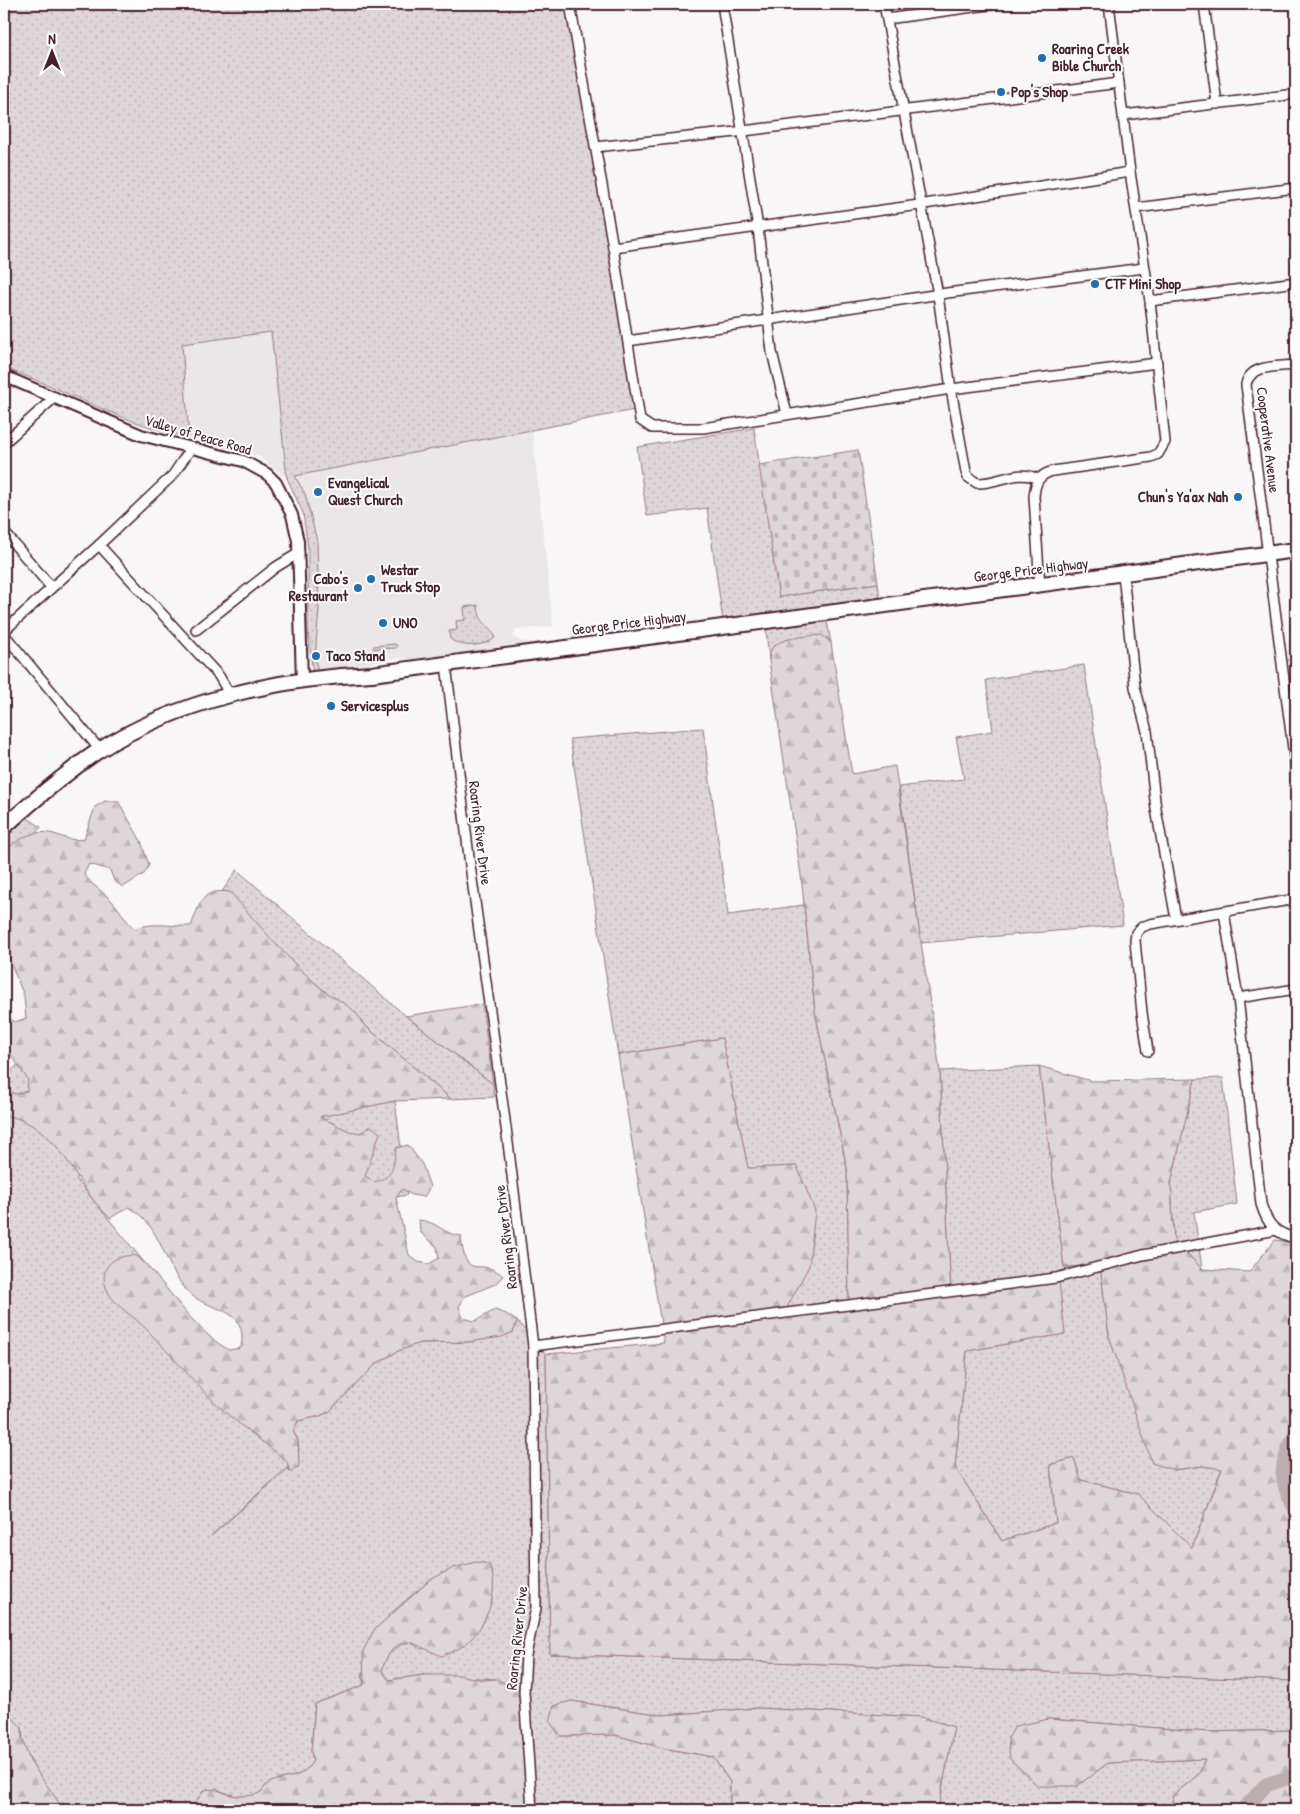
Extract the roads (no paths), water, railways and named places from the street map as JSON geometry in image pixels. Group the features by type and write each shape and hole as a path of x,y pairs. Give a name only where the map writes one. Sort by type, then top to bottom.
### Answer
{"highway":[{"name":"George Price Highway","path":"4,828 50,786 100,750 176,713 230,695 302,682 1040,586 1296,550"}],"street":[{"path":"570,4 613,247 640,420 652,428 703,428 951,389 1157,363"},
{"path":"722,4 744,130 758,228 772,352 787,414"},
{"path":"884,4 938,294 951,389 968,477 984,483 1020,475 1027,475 1038,479"},
{"path":"887,19 995,4"},
{"path":"1040,586 1034,497 1038,479 1046,473 1053,471 1142,459 1158,454 1163,449 1165,433 1150,301 1130,172 1110,4"},
{"path":"1204,4 1217,104"},
{"path":"595,147 1119,83"},
{"path":"1124,115 1296,94"},
{"path":"613,247 758,228 1130,172"},
{"path":"1136,208 1296,188"},
{"path":"628,341 938,294 1144,268"},
{"path":"1150,301 1296,282"},
{"name":"Cooperative Avenue","path":"1296,365 1256,370 1247,379 1247,393 1296,772"},
{"name":"Valley of Peace Road","path":"4,376 141,435 243,461 268,474 276,482 288,502 296,528 299,553 302,682"},
{"path":"4,443 55,397"},
{"path":"100,750 4,633 51,587 99,545 173,475 191,448"},
{"path":"4,532 51,587"},
{"path":"99,545 219,676 230,695"},
{"path":"196,630 276,567 299,553"},
{"path":"1123,574 1135,687 1148,731 1156,808 1176,918"},
{"name":"Roaring River Drive","path":"446,664 471,874 512,1168 533,1346 536,1608 526,1655 524,1692 532,1810"},
{"path":"1148,1051 1134,941 1136,933 1142,926 1176,918 1224,912 1296,899"},
{"path":"1224,912 1238,998 1259,1192 1264,1215 1269,1225 1296,1238"},
{"path":"1238,998 1296,989"},
{"path":"533,1346 1056,1278 1143,1255 1276,1230"}],"waterway":[{"path":"1296,1433 1287,1454 1283,1471 1286,1488 1296,1509"},
{"path":"1243,1810 1266,1785 1296,1775"}],"place":[{"name":"Roaring Creek Bible Church","path":"1042,58"},
{"name":"Pop's Shop","path":"1001,92"},
{"name":"CTF Mini Shop","path":"1095,284"},
{"name":"Evangelical Quest Church","path":"318,492"},
{"name":"Chun's Ya'ax Nah","path":"1238,497"},
{"name":"Westar Truck Stop","path":"371,579"},
{"name":"Cabo's Restaurant","path":"358,588"},
{"name":"UNO","path":"383,623"},
{"name":"Taco Stand","path":"316,656"},
{"name":"Servicesplus","path":"331,706"}]}
